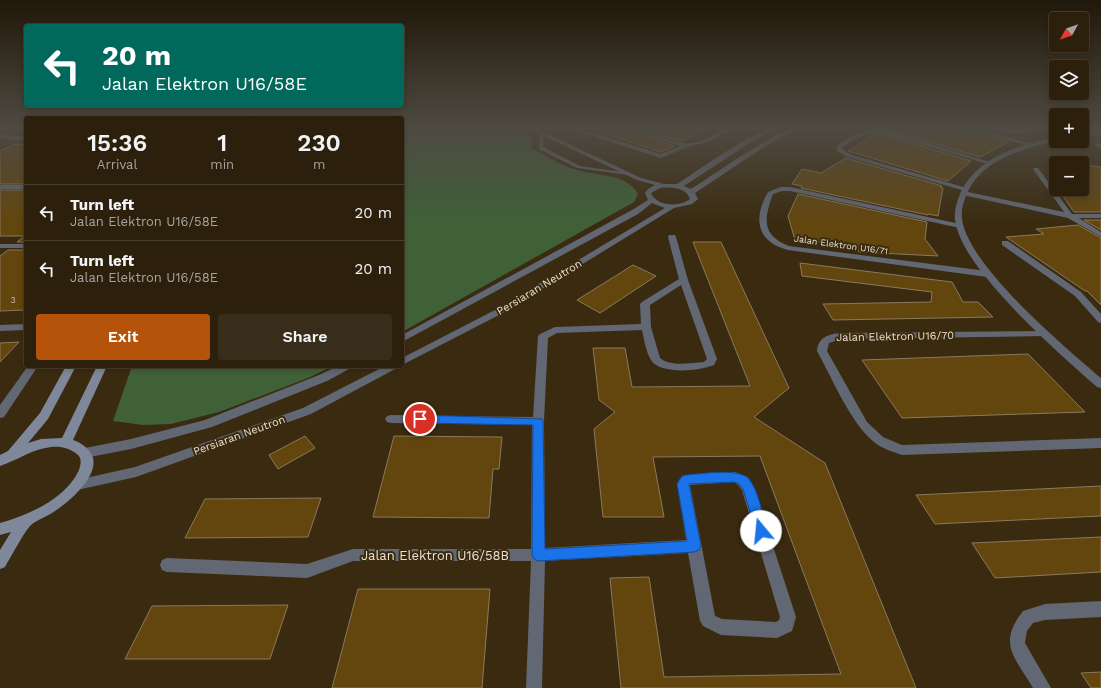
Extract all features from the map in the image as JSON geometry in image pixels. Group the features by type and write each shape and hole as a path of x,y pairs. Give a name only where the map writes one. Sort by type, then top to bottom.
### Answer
{"main road":[{"path":"12,454 44,416 70,368"},
{"path":"66,442 101,368"},
{"path":"0,461 12,454 32,446 50,442 66,442 78,446 85,453 87,460 86,467 77,485 56,505 26,521 0,529"},
{"path":"0,562 26,521"}],"street":[{"path":"598,159 639,179 665,186 678,187 690,192 694,199 692,202 681,206 661,204 648,197 650,190"},
{"path":"678,187 721,159"},
{"path":"690,192 741,159"},
{"path":"860,159 964,191 1070,216 1101,216"},
{"path":"977,159 990,163"},
{"path":"999,159 986,165 964,191 959,213 960,226 974,256 987,274 1044,334 1101,384"},
{"path":"1036,169 1070,216 1101,235"},
{"path":"639,179 650,190"},
{"path":"650,190 665,186"},
{"path":"0,187 24,187"},
{"name":"Jalan Elektron U16/71","path":"960,226 790,189 781,189 770,193 763,218 766,235 773,243 788,248 987,274"},
{"name":"Persiaran Neutron","path":"404,338 635,212 652,200"},
{"name":"Persiaran Neutron","path":"404,361 498,312 673,206"},
{"path":"672,237 684,280 712,359 710,363 705,365 664,366 658,363 646,327 645,304 684,280"},
{"path":"1005,243 1078,294 1101,320"},
{"path":"0,246 24,246"},
{"path":"0,328 24,327"},
{"path":"534,688 538,555 538,421 543,336 548,332 555,330 646,327"},
{"name":"Jalan Elektron U16/70","path":"1044,334 841,336 831,337 822,346 822,351 863,425 879,440 902,450 1101,443"},
{"path":"0,414 32,368"},
{"name":"Persiaran Neutron","path":"85,453 131,444 208,424 322,378 343,368"},
{"name":"Persiaran Neutron","path":"77,485 136,472 307,411 389,368"},
{"path":"391,419 538,421"},
{"path":"735,477 743,481 748,488 788,617 786,625 777,630 721,628 708,621 694,546 683,484 686,480 735,477"},
{"name":"Jalan Elektron U16/58B","path":"167,565 307,571 353,555 538,555 694,546"},
{"path":"1043,688 1017,645 1019,628 1028,616 1045,612 1101,609"}],"lane":[{"path":"562,159 578,167 629,174"}],"green space":[{"path":"404,159 551,159 577,170 610,176 626,182 633,187 638,194 634,202 404,331"},
{"path":"131,368 329,368 308,378 219,412 171,424 143,425 113,421"}],"building":[{"path":"0,159 24,159 24,184 0,184"},
{"path":"844,159 850,159 942,186 940,187 943,188 938,216 801,188 802,186 792,184 802,169 821,173"},
{"path":"875,159 965,159 971,161 948,181"},
{"path":"1089,166 1101,167 1101,212 1074,212 1063,196 1089,196"},
{"path":"0,190 24,190 24,236 0,236"},
{"path":"798,194 927,222 925,239 938,256 859,252 855,245 795,240 788,216"},
{"path":"1084,220 1101,220 1101,230"},
{"path":"1078,225 1101,238 1101,305 1087,291 1006,237 1044,234 1036,229"},
{"path":"24,237 24,242 17,242"},
{"path":"693,242 721,242 789,388 754,417 825,463 916,688 621,688 610,578 649,577 664,677 841,674 760,456 653,457 664,517 603,517 594,429 615,412 599,400 593,348 625,348 632,387 750,386"},
{"path":"8,250 24,250 24,310 0,311 0,256"},
{"path":"800,263 952,282 963,302 978,302 993,317 833,320 823,304 931,302 932,292 802,276"},
{"path":"633,265 656,276 600,313 577,300"},
{"path":"19,342 0,362 0,343"},
{"path":"1028,354 1085,412 902,418 862,360"},
{"path":"305,436 315,448 278,469 269,455"},
{"path":"394,436 502,437 499,469 493,469 489,518 373,517"},
{"path":"1101,486 1101,516 935,524 916,495"},
{"path":"321,498 308,537 185,538 205,499"},
{"path":"1101,537 1101,572 995,578 972,543"},
{"path":"358,589 490,589 482,688 332,688"},
{"path":"288,605 270,659 125,659 152,606"},
{"path":"1101,672 1101,688 1091,688 1081,673"}],"route":[{"path":"420,419 538,421 538,555 694,546 683,484 686,480 735,477 743,481 748,488 761,531"}]}
